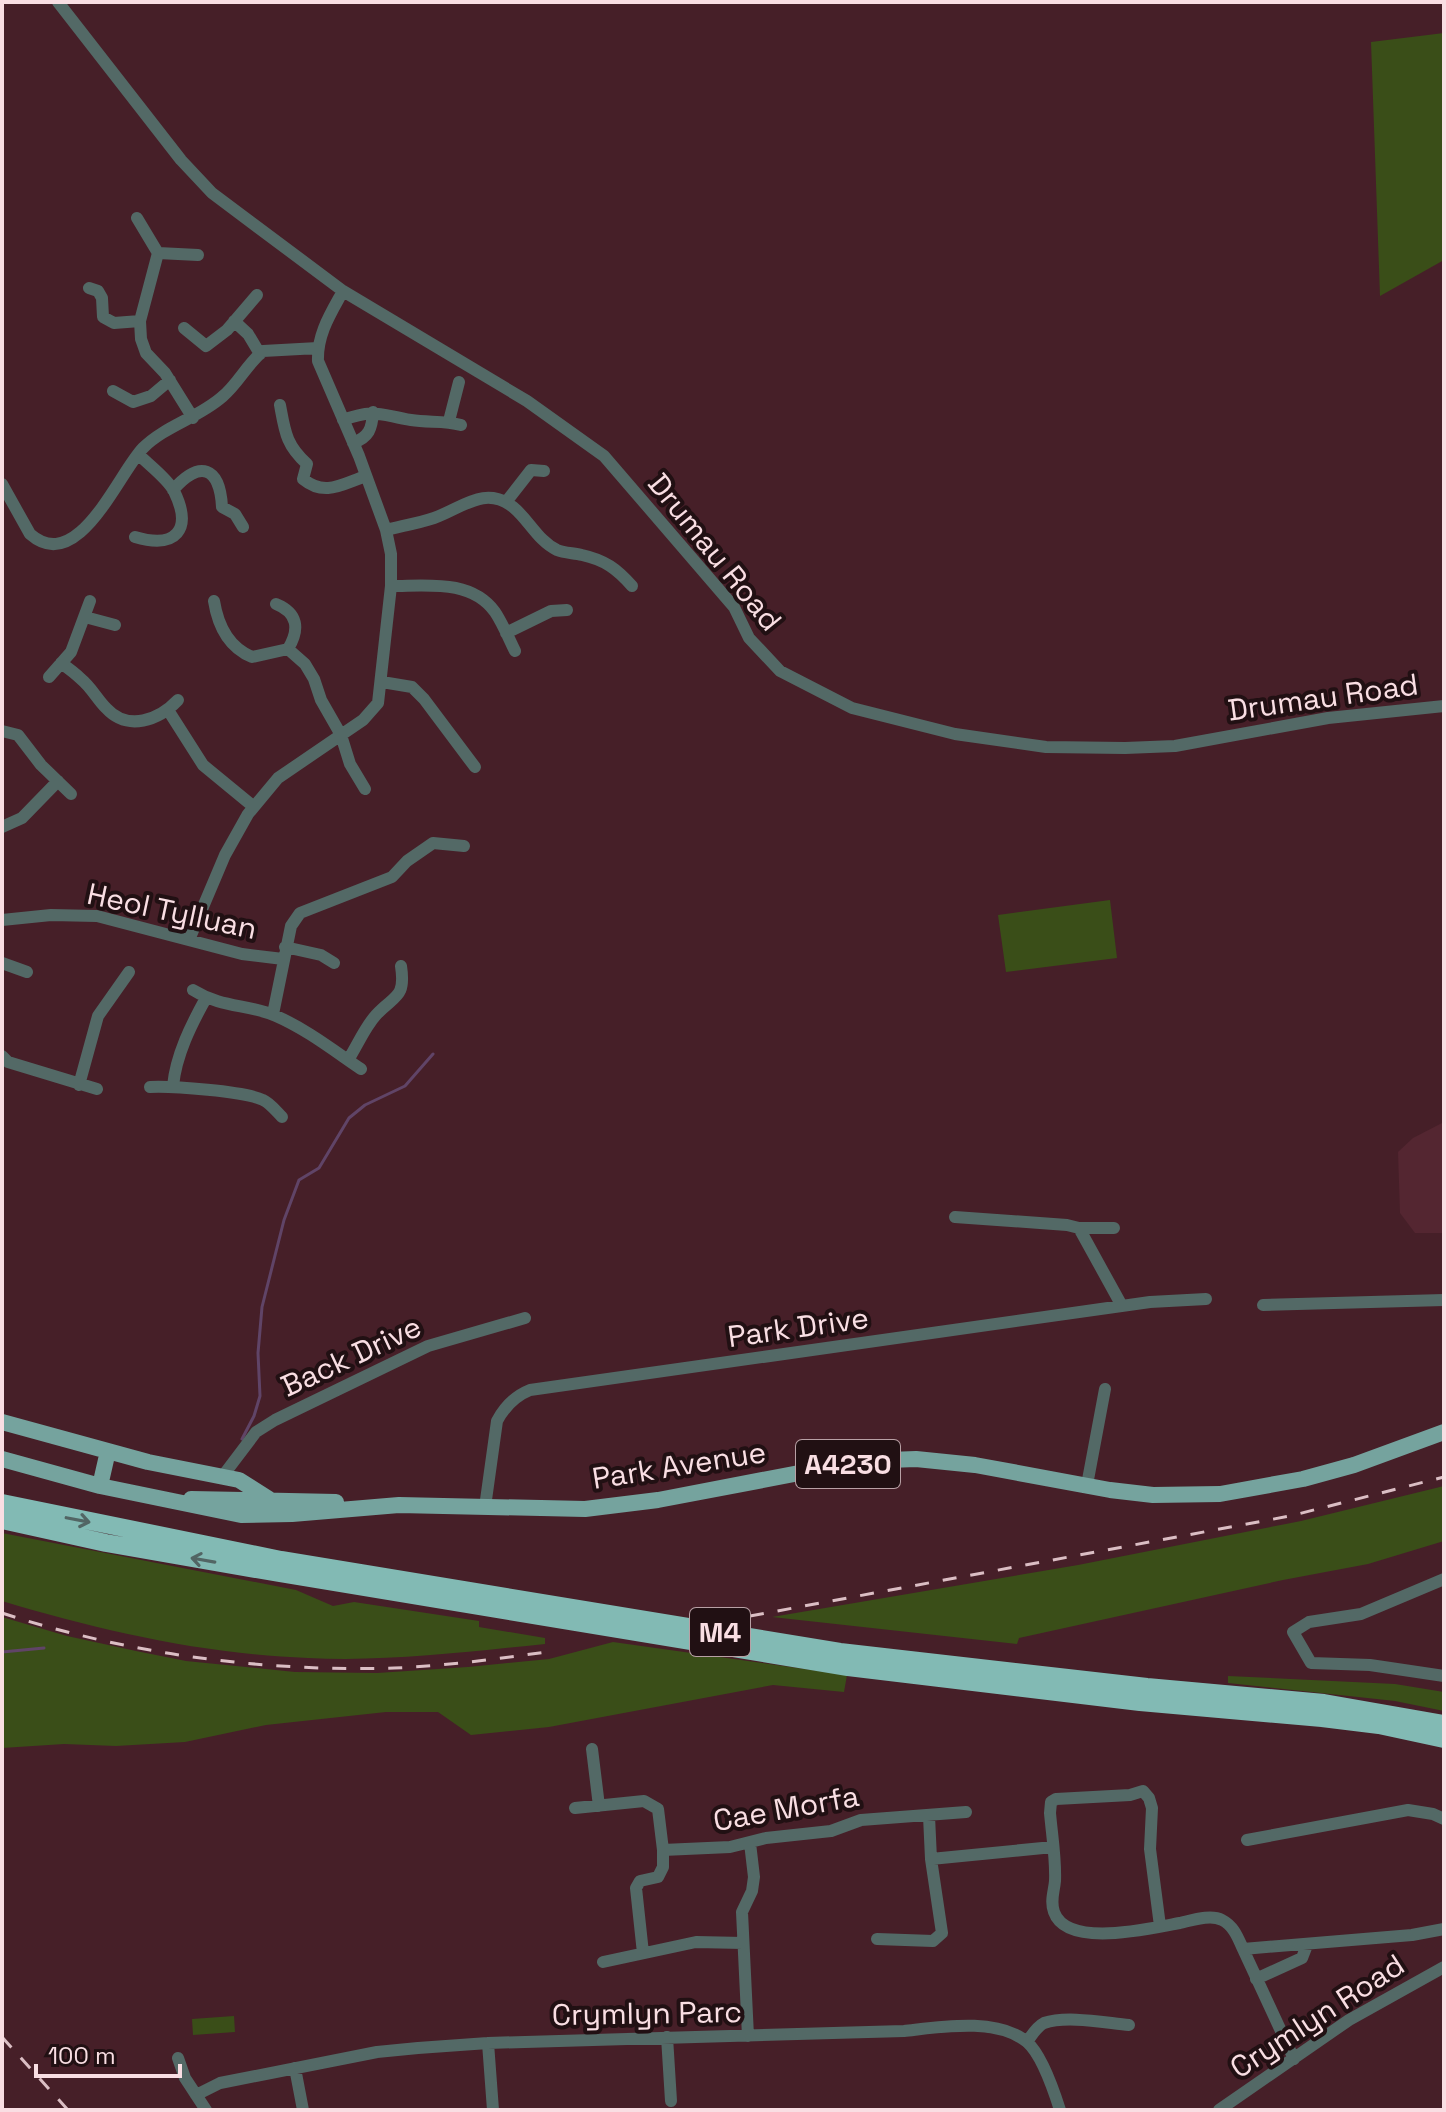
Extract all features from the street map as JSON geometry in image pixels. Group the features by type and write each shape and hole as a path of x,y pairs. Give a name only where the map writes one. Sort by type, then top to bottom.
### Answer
{"highway":[{"name":"M4","path":"2,1503 281,1560 840,1652 1147,1687 1324,1703 1444,1724"},
{"name":"M4","path":"2,1520 106,1543 848,1667 1140,1702 1322,1718 1379,1725 1444,1739"}],"main road":[{"path":"2,1422 108,1451 222,1477 247,1484 265,1507 251,1509 240,1499 232,1483 222,1477"},
{"name":"A4230","path":"1087,1485 1153,1495 1185,1496 1257,1489 1354,1465 1444,1432"},
{"path":"100,1486 108,1451"},
{"name":"A4230","path":"2,1459 100,1486 227,1513 265,1507"},
{"name":"Park Avenue","path":"265,1507 328,1511 373,1506 585,1509 612,1507 862,1461 916,1459 975,1465 1087,1485"},
{"name":"A4230","path":"170,1499 240,1499"}],"street":[{"name":"Drumau Road","path":"58,2 181,160 212,193 343,291 527,401 604,456 734,607 749,638 780,671 852,708 955,734 1046,747 1125,748 1175,746 1328,718 1444,706"},
{"path":"137,218 158,253 140,321 141,339 146,353 170,380 193,418"},
{"path":"158,253 198,255"},
{"path":"89,288 98,291 102,298 103,317 114,323 140,321"},
{"path":"189,940 225,855 254,807 278,778 372,713 378,703 391,586 391,554 386,530 366,476 318,361 324,326 343,291"},
{"path":"184,328 206,346 257,295"},
{"path":"234,321 248,334 260,354"},
{"path":"2,484 30,534 44,542 60,544 74,537 98,514 138,454 158,436 193,418 222,397 260,354 273,349 318,348"},
{"path":"113,391 133,402 151,396 170,380"},
{"path":"343,420 373,412 410,420 455,423 459,382"},
{"path":"280,405 292,450 307,464 303,479 314,488 329,488 366,476"},
{"path":"353,443 366,438 371,429 373,412"},
{"path":"135,537 154,543 172,540 178,533 181,520 173,490 138,454"},
{"path":"173,490 183,479 199,470 209,471 220,483 222,507 235,514 243,527"},
{"path":"506,502 531,470 544,471"},
{"path":"386,530 433,518 469,499 487,497 506,502 516,509 546,543 559,551 598,559 617,568 632,586"},
{"path":"391,586 454,587 479,596 495,613 515,651"},
{"path":"49,677 71,652 90,601"},
{"path":"214,601 224,633 243,654 252,657 288,649"},
{"path":"276,604 288,609 294,619 295,630 288,649"},
{"path":"506,633 551,611 567,610"},
{"path":"85,617 115,625"},
{"path":"288,649 309,672 341,735 350,764 365,789"},
{"path":"61,663 82,679 116,717 141,722 155,718 178,700"},
{"path":"382,682 412,687 475,767"},
{"path":"168,710 203,765 254,807"},
{"path":"2,731 18,735 71,794"},
{"path":"2,827 22,818 58,781"},
{"path":"273,1014 291,926 300,913 392,877 407,861 433,843 464,846"},
{"name":"Heol Tylluan","path":"2,920 51,915 97,916 242,954 321,955 334,963"},
{"path":"2,963 27,972"},
{"path":"348,1060 377,1013 396,1000 403,976 401,966"},
{"path":"79,1085 98,1016 129,972"},
{"path":"193,990 222,1005 273,1014 361,1069"},
{"path":"173,1086 191,1024 206,998"},
{"path":"2,1056 8,1062 97,1089"},
{"path":"150,1087 173,1086 252,1096 265,1101 282,1117"},
{"path":"955,1217 1079,1228 1114,1228"},
{"path":"1079,1228 1122,1306"},
{"name":"Park Drive","path":"485,1507 497,1421 502,1410 530,1390 1150,1302 1206,1299"},
{"path":"1263,1305 1444,1300"},
{"name":"Back Drive","path":"222,1477 256,1432 275,1420 428,1346 525,1318"},
{"path":"1087,1485 1105,1389"},
{"path":"1444,1579 1361,1614 1309,1622 1293,1632 1311,1663 1370,1665 1444,1676"},
{"path":"592,1749 599,1806"},
{"path":"1160,1926 1150,1849 1152,1808 1143,1791 1130,1795 1056,1799 1051,1802 1055,1883 1052,1899 1059,1922 1072,1931 1085,1933 1160,1926 1206,1918 1220,1918 1233,1927 1294,2059"},
{"path":"575,1808 644,1801 658,1809 663,1867 658,1877 637,1883 643,1953"},
{"path":"1247,1840 1408,1810 1444,1819"},
{"name":"Cae Morfa","path":"663,1850 730,1847 766,1838 831,1831 861,1820 966,1812"},
{"path":"877,1939 927,1941 939,1938 942,1933 931,1859 929,1816"},
{"path":"748,2036 742,1912 752,1891 754,1877 750,1843"},
{"path":"931,1859 1053,1847"},
{"path":"1243,1949 1412,1935 1444,1929"},
{"path":"603,1962 696,1942 743,1943"},
{"path":"1256,1979 1302,1958 1307,1945"},
{"name":"Crymlyn Road","path":"1219,2110 1349,2020 1444,1967"},
{"path":"1060,2110 1043,2066 1027,2042 1036,2028 1046,2022 1079,2020 1129,2025"},
{"name":"Crymlyn Parc","path":"196,2095 220,2083 377,2052 488,2043 904,2031 963,2025 995,2028 1027,2042"},
{"path":"667,2037 671,2101"},
{"path":"488,2043 493,2110"},
{"path":"178,2058 185,2078 206,2110"},
{"path":"295,2068 303,2110"}],"shaded area":[{"path":"1444,1122 1444,1233 1415,1233 1400,1213 1398,1152 1413,1138"}],"green space":[{"path":"1444,33 1444,260 1380,296 1371,42"},
{"path":"1110,900 1117,958 1006,972 998,915"},
{"path":"1444,1486 1444,1541 1368,1564 1019,1638 1017,1644 772,1617 1078,1565 1301,1521"},
{"path":"2,1533 296,1590 333,1606 354,1602 479,1621 479,1627 545,1638 545,1644 426,1656 338,1659 230,1652 153,1639 2,1601"},
{"path":"2,1617 67,1636 186,1661 295,1672 377,1673 468,1667 549,1659 613,1642 847,1675 844,1692 773,1685 549,1727 471,1735 438,1712 386,1712 266,1725 185,1742 2,1748"},
{"path":"1228,1676 1395,1684 1444,1692 1444,1711 1395,1701 1228,1683"},
{"path":"234,2016 235,2032 193,2035 192,2019"}],"waterway":[{"path":"242,1439 260,1396 258,1353 262,1307 284,1220 299,1180 319,1168 349,1118 365,1105 405,1086 433,1054"},
{"path":"2,1652 44,1648"}],"railway":[{"path":"750,1616 1290,1516 1444,1477"},
{"path":"2,1613 147,1649 295,1667 413,1667 546,1652"},
{"path":"2,2037 68,2110"}]}
